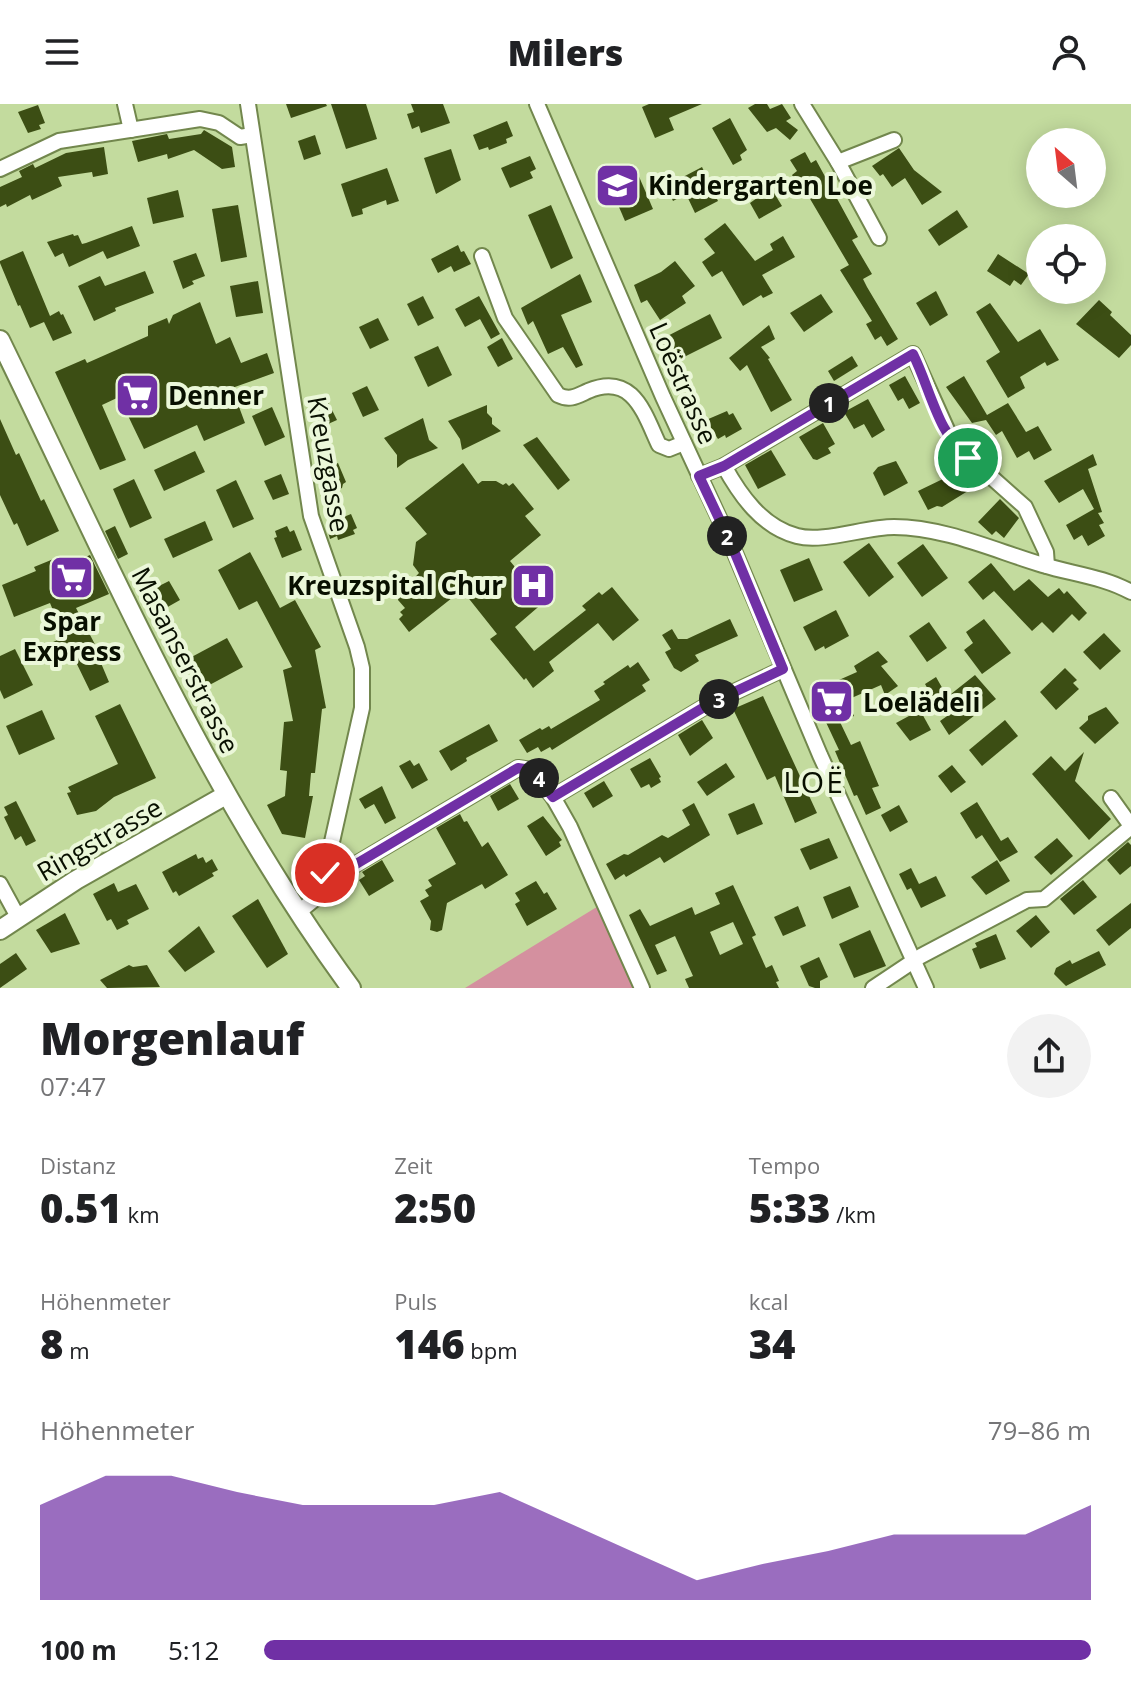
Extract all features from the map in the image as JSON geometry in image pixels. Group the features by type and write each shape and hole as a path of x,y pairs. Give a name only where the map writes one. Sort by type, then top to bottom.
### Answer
{"main road":[{"name":"Masanserstrasse","path":"0,340 154,661 226,795 351,988"},
{"name":"Ringstrasse","path":"0,930 76,880 226,795"}],"street":[{"path":"125,104 131,130"},
{"name":"Kreuzgasse","path":"248,104 311,516 362,668 362,708 325,873 316,898 300,911"},
{"name":"Loëstrasse","path":"537,104 783,669 926,988"},
{"path":"802,104 879,238"},
{"path":"0,169 59,141 211,119 240,137 252,135"},
{"path":"838,162 894,140"},
{"path":"482,256 505,318 558,395 572,398 597,388 609,386 623,389 640,405 659,445 669,449 684,443"},
{"path":"699,476 724,466 913,354 953,443 1025,507 1046,552 1047,566"},
{"path":"724,466 740,494 756,511 781,531 799,537 826,537 872,529 912,529 1095,578 1131,592"},
{"path":"553,797 711,703 783,669"},
{"path":"325,873 336,874 346,870 518,768 531,770 553,797 570,827 642,988"},
{"path":"873,988 1027,900 1044,899 1131,827 1111,798"},
{"path":"0,884 18,917"}],"shaded area":[{"path":"600,905 634,988 465,988"}],"building":[{"path":"286,104 326,104 327,106 291,118"},
{"path":"331,104 366,104 377,139 346,149"},
{"path":"411,104 443,104 450,123 421,133 419,126 412,129 407,114 414,112"},
{"path":"649,104 702,104 669,118 674,130 655,138 642,107"},
{"path":"755,104 767,104 770,109 782,104 791,118 786,121 798,130 790,140 776,128 767,132 748,108"},
{"path":"38,105 45,123 39,125 41,129 28,133 18,112"},
{"path":"730,118 747,150 740,155 742,160 733,165 712,128"},
{"path":"507,121 513,136 506,139 507,143 489,150 488,147 479,150 473,135"},
{"path":"204,130 232,147 235,167 222,169 194,150 168,159 167,154 138,162 132,141 167,134 169,139 201,134"},
{"path":"315,135 321,154 304,160 298,141"},
{"path":"104,147 108,174 93,177 92,172 58,177 62,186 32,200 30,195 7,207 6,204 0,207 0,187 22,177 19,171 33,164 35,168 66,153"},
{"path":"899,148 914,170 942,192 922,205 905,178 892,187 883,174 880,176 872,166"},
{"path":"451,149 461,180 436,194 424,158"},
{"path":"805,152 811,163 816,160 858,237 852,240 872,274 863,279 898,339 887,346 881,336 875,340 866,324 872,321 840,270 849,265 806,192 803,194 792,175 797,171 790,160"},
{"path":"530,156 536,169 530,172 533,178 510,188 501,168"},
{"path":"634,165 653,209 625,221 606,177"},
{"path":"702,167 718,201 695,213 686,194 673,201 666,186"},
{"path":"387,168 399,201 387,205 386,200 362,209 363,214 352,217 341,184"},
{"path":"771,188 782,206 759,219 750,203"},
{"path":"178,190 184,217 153,224 147,198"},
{"path":"238,205 247,257 221,262 212,209"},
{"path":"551,205 573,258 551,269 528,215"},
{"path":"957,210 968,227 939,246 928,230"},
{"path":"725,223 755,261 773,250 770,244 783,236 795,257 762,275 773,293 763,298 761,295 743,306 722,271 712,277 702,262 715,253 704,239"},
{"path":"132,226 140,246 107,259 103,251 69,267 63,253 55,257 47,242 73,234 78,235 82,244"},
{"path":"458,245 471,264 454,272 451,266 438,273 431,259"},
{"path":"23,251 50,316 59,311 63,314 72,333 53,341 44,322 30,328 0,263"},
{"path":"196,253 205,276 183,289 173,261"},
{"path":"998,254 1026,272 1026,278 1021,285 1014,280 1010,286 987,271"},
{"path":"675,261 695,286 682,296 686,303 660,320 647,300 641,303 634,285 661,272"},
{"path":"145,271 154,293 115,308 116,311 94,321 78,286 100,276 105,286"},
{"path":"580,274 592,302 561,315 583,365 576,368 563,347 548,354 533,321 528,325 521,308"},
{"path":"258,281 263,313 236,317 230,286"},
{"path":"936,291 948,315 930,326 916,303"},
{"path":"821,294 833,312 804,332 790,313"},
{"path":"423,296 434,318 418,326 407,304"},
{"path":"479,296 500,334 491,339 480,319 465,327 455,309"},
{"path":"200,302 216,344 230,337 241,363 267,353 274,373 232,388 245,423 204,441 197,425 144,449 119,397 102,405 126,460 100,470 55,372 85,359 87,363 148,336 148,326 167,318 169,324 173,315"},
{"path":"990,303 1018,342 1040,329 1059,360 1047,366 1045,362 1020,377 1025,388 1008,398 986,361 1000,352 976,312"},
{"path":"1095,304 1103,304 1131,335 1131,345 1119,358 1076,324"},
{"path":"710,314 722,338 666,366 654,343"},
{"path":"378,318 389,340 370,349 359,327"},
{"path":"769,325 775,339 761,347 792,400 771,412 747,365 740,371 729,358"},
{"path":"502,338 513,359 498,367 487,347"},
{"path":"438,346 452,375 428,387 414,357"},
{"path":"852,356 858,366 834,381 828,371"},
{"path":"905,376 920,403 909,409 903,398 898,401 889,385"},
{"path":"964,376 987,415 1008,403 1026,432 1038,426 1052,450 1034,460 1029,451 1017,458 1002,431 996,435 986,420 972,423 946,387"},
{"path":"367,386 379,410 363,417 352,393"},
{"path":"868,399 885,430 872,438 864,424 854,429 844,412"},
{"path":"328,402 337,420 319,428 311,411"},
{"path":"487,405 492,424 501,431 462,450 460,439 448,421"},
{"path":"272,407 285,437 265,446 252,416"},
{"path":"727,411 729,415 733,413 742,429 718,439 706,420"},
{"path":"423,418 429,440 438,448 397,468 397,455 384,438"},
{"path":"0,419 16,455 19,453 59,531 27,546 0,495"},
{"path":"823,423 835,444 828,448 831,453 817,460 813,459 799,437"},
{"path":"537,437 570,480 558,490 523,445"},
{"path":"771,450 786,475 758,489 745,465"},
{"path":"195,451 205,472 164,491 154,470"},
{"path":"1093,454 1097,465 1088,469 1102,512 1098,513 1104,523 1099,525 1105,536 1088,546 1082,535 1074,540 1066,525 1094,509 1083,489 1059,503 1044,481"},
{"path":"896,461 908,483 884,496 873,473 878,467"},
{"path":"338,463 346,482 342,488 325,495 315,473"},
{"path":"463,463 478,484 496,481 509,486 513,483 534,509 525,516 541,535 510,561 544,602 515,627 534,651 586,610 582,606 599,592 602,595 612,587 639,620 613,641 598,623 549,662 554,671 533,688 490,639 497,634 466,595 457,594 409,632 399,619 403,615 400,612 405,608 398,600 399,594 419,573 413,565 416,542 427,534 405,508"},
{"path":"960,466 971,489 942,507 928,510 918,491 947,477 945,473"},
{"path":"281,474 289,494 273,500 264,481"},
{"path":"134,479 152,518 130,528 113,489"},
{"path":"236,480 254,519 233,528 216,490"},
{"path":"1000,499 1019,518 1004,538 996,531 992,535 978,522"},
{"path":"351,514 357,528 353,530 355,534 338,540 337,536 330,539 326,524"},
{"path":"205,521 213,540 173,558 164,539"},
{"path":"115,526 128,554 118,559 105,531"},
{"path":"287,526 290,532 294,530 302,550 282,558 274,538 277,537 275,531"},
{"path":"869,543 894,577 869,597 843,562"},
{"path":"923,544 948,578 922,597 897,563"},
{"path":"250,552 280,608 295,600 321,647 315,650 326,708 322,709 315,773 311,773 309,796 313,796 305,838 282,834 267,805 285,796 287,771 280,770 284,722 293,721 283,670 292,667 257,601 239,610 218,570"},
{"path":"90,555 109,594 76,608 100,654 98,656 109,682 90,691 73,656 60,663 51,643 64,637 50,603 14,617 2,585 36,571 34,567 56,558 58,563 72,556 74,562"},
{"path":"809,558 823,590 794,602 780,570"},
{"path":"991,563 1014,591 1029,579 1048,597 1059,588 1064,594 1067,591 1087,613 1079,621 1072,614 1053,633 1042,622 1032,631 994,591 983,600 968,582"},
{"path":"169,581 180,600 150,617 139,597 146,593 143,589 154,582 157,587"},
{"path":"836,610 849,636 815,651 803,627"},
{"path":"730,619 738,636 695,655 699,661 681,672 674,668 665,652 671,649 662,635 672,629 678,639 687,639"},
{"path":"984,619 1011,653 982,674 964,650 973,643 966,632"},
{"path":"929,622 947,648 927,662 909,636"},
{"path":"1104,633 1121,651 1100,670 1083,652"},
{"path":"227,638 243,667 202,689 186,660"},
{"path":"15,649 33,685 4,699 0,690 0,656"},
{"path":"878,651 888,662 881,666 898,686 885,695 881,685 847,700 854,716 840,722 851,745 860,741 879,786 872,788 881,808 866,815 857,795 854,796 835,751 839,750 814,691 857,672 854,666"},
{"path":"638,662 650,680 642,685 646,691 552,750 550,747 541,752 538,747 527,753 519,740 540,728 549,726 551,729 600,700 594,691 605,684 603,682"},
{"path":"1065,668 1077,680 1073,683 1079,689 1056,710 1040,692"},
{"path":"975,675 996,699 949,735 940,721 950,714 937,695 933,698 925,684 936,677 944,691 948,688 951,694"},
{"path":"763,696 817,813 795,823 775,776 767,780 733,709"},
{"path":"120,704 156,778 114,797 96,811 77,815 67,793 71,792 68,787 118,764 95,716"},
{"path":"1106,707 1119,723 1095,744 1079,728 1088,716"},
{"path":"42,710 55,739 19,755 6,726"},
{"path":"920,710 931,730 910,741 896,723"},
{"path":"702,720 713,738 690,756 678,735"},
{"path":"1005,720 1018,736 982,766 969,750"},
{"path":"489,724 498,741 466,758 467,761 451,771 439,751"},
{"path":"1084,752 1075,781 1111,819 1089,840 1032,774 1051,756 1065,771"},
{"path":"650,758 661,782 651,788 649,784 641,788 630,769"},
{"path":"410,760 414,766 419,763 428,780 412,789 399,766"},
{"path":"726,763 735,777 707,796 697,782"},
{"path":"952,765 966,782 951,793 938,776"},
{"path":"604,781 613,796 593,808 584,793"},
{"path":"510,784 519,799 498,811 490,796"},
{"path":"382,786 396,818 385,824 374,804 365,809 359,799"},
{"path":"16,801 36,841 26,846 21,836 15,840 4,817 8,815 4,807"},
{"path":"977,802 1001,841 1008,837 1018,852 1000,862 982,835 976,839 960,813"},
{"path":"694,803 710,835 664,863 660,857 615,880 606,864 662,835 668,838 690,825 682,810"},
{"path":"754,803 763,824 737,835 728,814"},
{"path":"899,805 908,822 890,832 881,815"},
{"path":"460,814 482,847 488,842 508,875 485,889 482,884 447,903 442,930 437,932 430,930 431,921 420,901 429,896 425,890 432,886 428,880 456,864 436,828"},
{"path":"543,816 562,840 559,842 561,846 546,856 527,826"},
{"path":"829,838 838,858 810,870 800,849"},
{"path":"1057,838 1073,856 1051,875 1034,857"},
{"path":"1128,842 1131,845 1131,866 1120,875 1107,860"},
{"path":"196,854 198,859 203,857 206,863 212,859 218,870 212,873 214,876 179,896 176,891 173,893 162,872"},
{"path":"382,860 394,881 369,896 359,880 365,876 362,872"},
{"path":"997,860 1010,881 986,895 971,877"},
{"path":"911,868 919,884 936,876 946,896 921,908 911,888 907,890 899,874"},
{"path":"1083,880 1097,897 1074,915 1060,899"},
{"path":"536,881 557,909 527,926 515,904 520,901 515,893"},
{"path":"114,883 118,892 136,884 149,909 127,920 129,924 117,930 111,919 107,921 93,894"},
{"path":"733,885 756,935 752,937 766,968 772,965 779,988 689,988 685,979 693,976 675,936 655,945 667,971 657,975 629,915 640,909 650,926 692,907 695,915 720,904 715,893","holes":["733,922 743,944 720,955 710,932"]},
{"path":"850,886 859,907 832,919 823,897"},
{"path":"258,899 288,954 267,968 232,916"},
{"path":"1131,903 1131,928 1109,946 1096,930"},
{"path":"798,906 806,926 783,936 774,917"},
{"path":"65,913 80,944 51,953 36,930"},
{"path":"1036,915 1050,932 1031,948 1016,931"},
{"path":"199,926 215,952 185,972 168,951"},
{"path":"870,930 886,966 854,978 839,944"},
{"path":"996,934 1006,959 980,969 972,949 977,947 975,943"},
{"path":"1099,951 1106,965 1066,986 1054,974 1056,968 1070,960 1072,964"},
{"path":"16,953 27,969 0,988 0,964"},
{"path":"819,957 828,977 820,981 820,988 815,988 809,986 800,966"},
{"path":"129,965 147,965 160,987 107,988 100,980"}],"place":[{"name":"Kindergarten Loe","path":"617,185"},
{"name":"Denner","path":"137,395"},
{"name":"Spar Express","path":"72,578"},
{"name":"Kreuzspital Chur","path":"534,585"},
{"name":"Loelädeli","path":"832,702"}],"district":[{"name":"LOË","path":"814,781"}],"route":[{"path":"325,873 336,874 346,870 518,768 527,768 535,773 553,797 711,703 783,669 699,476 724,466 913,354 953,443 968,458"}]}
